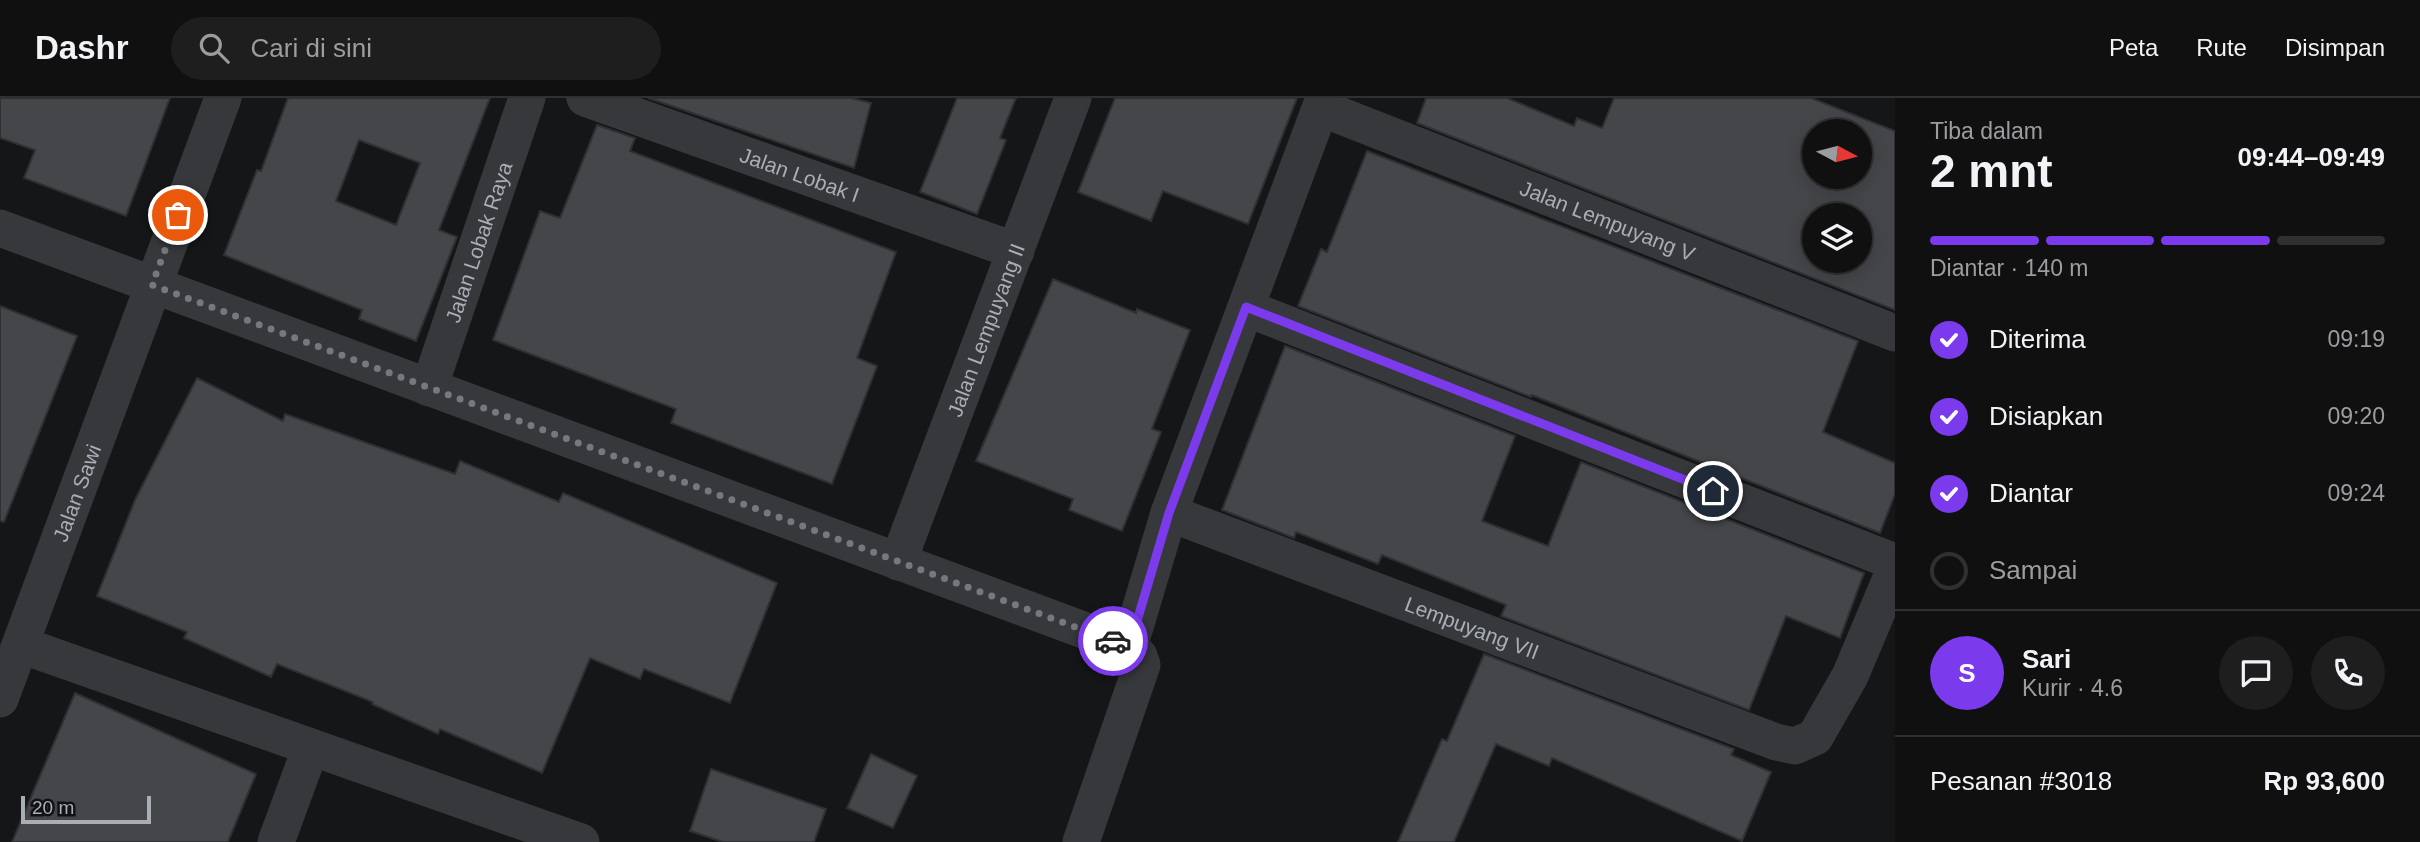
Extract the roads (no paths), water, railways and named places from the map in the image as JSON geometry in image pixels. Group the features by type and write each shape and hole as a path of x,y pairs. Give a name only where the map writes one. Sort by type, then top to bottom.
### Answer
{"street":[{"name":"Jalan Sawi","path":"0,699 223,98"},
{"name":"Jalan Lobak Raya","path":"429,388 527,98"},
{"name":"Jalan Lobak I","path":"584,98 1016,251"},
{"name":"Jalan Lempuyang II","path":"898,562 1073,98"},
{"path":"1129,648 1169,513 1323,103"},
{"name":"Jalan Lempuyang V","path":"1323,103 1895,332"},
{"path":"0,228 1129,648 1139,656 1142,665 1081,842"},
{"path":"1246,307 1895,562"},
{"name":"Lempuyang VII","path":"1169,513 1776,742 1795,746 1815,737 1850,676 1895,569"},
{"path":"21,645 581,842"},
{"path":"276,842 311,747"}]}
